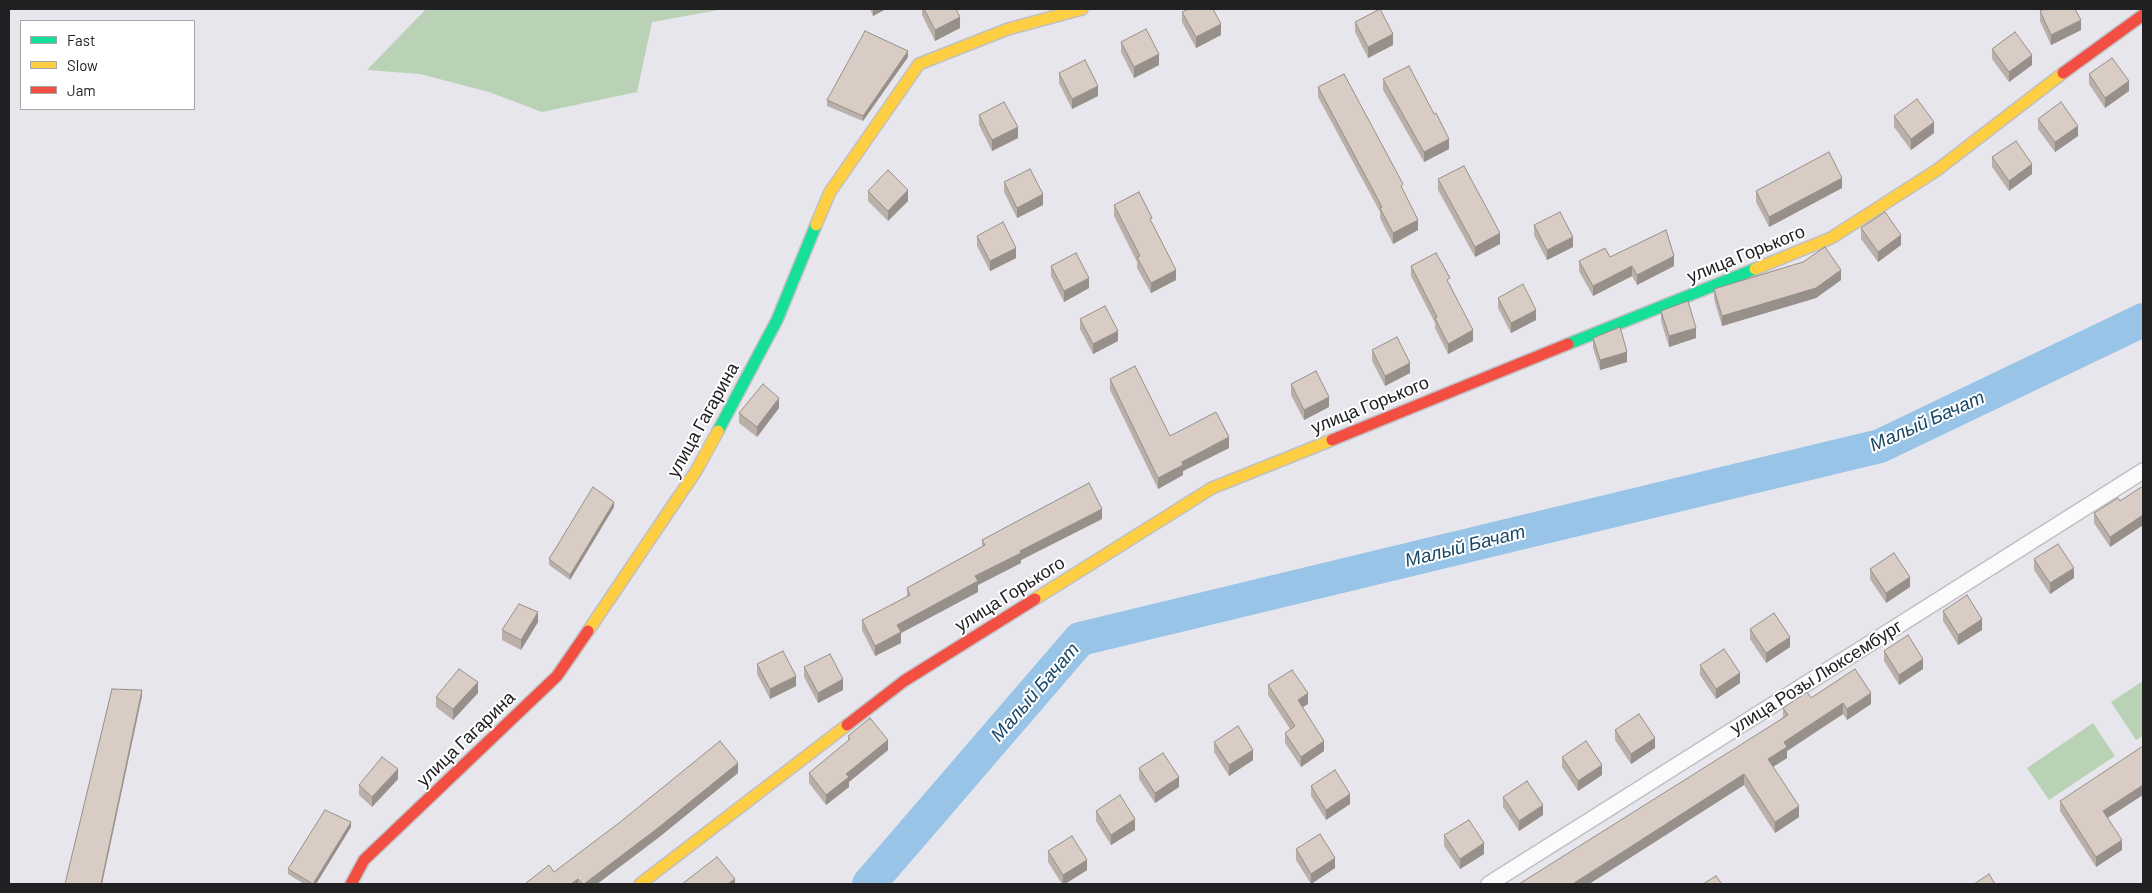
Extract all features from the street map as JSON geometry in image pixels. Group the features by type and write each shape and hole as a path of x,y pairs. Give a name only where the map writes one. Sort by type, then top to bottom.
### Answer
{"street":[{"name":"улица Гагарина","path":"351,884 364,860 557,676 696,471 778,320 830,192 919,64 1008,29 1082,9"},
{"name":"улица Горького","path":"640,884 904,681 1212,488 1831,238 1937,170 2053,80 2143,15"},
{"name":"улица Розы Люксембург","path":"1489,884 2143,471"}],"green space":[{"path":"426,9 724,9 652,22 637,92 542,112 489,92 420,74 367,70"},
{"path":"2143,681 2143,736 2136,740 2111,702"},
{"path":"2093,723 2115,756 2049,800 2027,768"}],"building":[{"path":"924,9 956,9 960,17 935,30"},
{"path":"1189,9 1213,9 1221,24 1196,37 1182,12"},
{"path":"1380,9 1393,34 1368,47 1355,22"},
{"path":"2045,9 2075,9 2081,20 2051,35 2040,11"},
{"path":"1146,29 1159,54 1134,67 1121,42"},
{"path":"865,31 908,51 863,116 827,100"},
{"path":"2015,32 2032,55 2009,72 1992,49"},
{"path":"2112,58 2129,81 2105,98 2089,74"},
{"path":"1085,60 1098,86 1072,99 1059,73"},
{"path":"1409,66 1449,139 1424,152 1383,79"},
{"path":"1344,74 1403,184 1401,186 1418,220 1393,233 1380,208 1382,207 1318,87"},
{"path":"1917,99 1934,122 1911,139 1894,116"},
{"path":"1004,102 1018,127 992,140 979,115"},
{"path":"2061,102 2078,126 2055,142 2038,119"},
{"path":"2016,141 2032,164 2009,181 1992,157"},
{"path":"1829,152 1842,178 1769,217 1756,191"},
{"path":"1464,166 1500,233 1475,247 1438,179"},
{"path":"1030,169 1043,194 1017,208 1004,182"},
{"path":"888,170 908,190 888,211 868,191"},
{"path":"1139,192 1152,218 1150,219 1176,270 1151,283 1137,257 1140,256 1114,205"},
{"path":"1560,212 1573,237 1547,250 1534,225"},
{"path":"1885,212 1901,235 1878,252 1861,228"},
{"path":"1003,222 1016,248 990,261 977,236"},
{"path":"1666,230 1674,256 1637,275 1632,266 1593,286 1579,261 1605,248 1610,257"},
{"path":"1825,247 1841,270 1816,288 1722,316 1714,289 1803,262"},
{"path":"1076,253 1089,278 1064,291 1051,266"},
{"path":"1436,253 1450,278 1447,280 1473,330 1448,344 1435,318 1437,317 1411,266"},
{"path":"1523,284 1536,310 1511,323 1498,298"},
{"path":"1688,301 1696,328 1669,336 1661,311"},
{"path":"1105,306 1118,331 1093,344 1080,319"},
{"path":"1620,327 1627,352 1600,360 1593,338"},
{"path":"1397,337 1410,363 1385,376 1372,350"},
{"path":"1135,366 1170,436 1216,412 1229,437 1182,462 1183,465 1158,478 1110,379"},
{"path":"1316,371 1329,397 1304,410 1291,384"},
{"path":"763,384 779,398 757,427 739,413"},
{"path":"1089,483 1102,509 975,576 978,581 897,625 901,632 875,646 862,620 910,595 907,588 985,545 982,540"},
{"path":"2143,486 2143,515 2110,537 2094,513 2118,498 2120,501"},
{"path":"593,487 614,502 570,575 549,559"},
{"path":"2058,544 2074,568 2050,583 2034,559"},
{"path":"1894,553 1910,577 1886,593 1870,569"},
{"path":"1967,595 1982,619 1958,635 1943,611"},
{"path":"519,604 538,612 521,640 502,630"},
{"path":"1774,613 1790,637 1766,653 1750,629"},
{"path":"1908,635 1923,659 1899,675 1884,651"},
{"path":"1724,649 1740,673 1716,689 1700,665"},
{"path":"783,651 796,676 770,689 757,664"},
{"path":"830,654 843,679 818,693 804,667"},
{"path":"459,669 478,682 453,709 436,697"},
{"path":"1855,669 1871,693 1847,709 1843,703 1784,742 1787,747 1768,759 1799,806 1775,822 1744,774 1574,884 1519,884 1788,715 1783,708 1807,692 1811,698"},
{"path":"1292,670 1308,693 1298,700 1324,741 1301,757 1285,733 1295,726 1268,685"},
{"path":"112,689 142,690 101,884 65,884"},
{"path":"1639,714 1655,738 1631,754 1615,730"},
{"path":"870,718 888,740 846,774 849,777 826,795 809,773 850,739 848,736"},
{"path":"1238,726 1253,750 1229,765 1214,742"},
{"path":"720,741 738,763 658,828 584,884 578,879 571,884 526,883 549,865 554,872 619,823"},
{"path":"1586,741 1602,765 1578,781 1562,757"},
{"path":"2143,746 2143,785 2103,811 2122,840 2096,857 2060,801"},
{"path":"1163,753 1179,777 1155,793 1139,768"},
{"path":"382,757 398,769 372,797 359,785"},
{"path":"1335,770 1350,794 1326,810 1311,786"},
{"path":"1527,781 1543,805 1519,821 1503,797"},
{"path":"1120,795 1135,819 1111,835 1096,811"},
{"path":"325,810 351,822 313,884 288,869"},
{"path":"1469,820 1484,843 1460,859 1444,835"},
{"path":"1320,834 1335,858 1311,874 1296,849"},
{"path":"1072,836 1087,860 1063,875 1048,851"},
{"path":"717,857 735,879 728,884 682,884"},
{"path":"1989,874 1995,884 1974,884"},
{"path":"1716,876 1722,884 1703,884"}],"waterway":[{"name":"Малый Бачат","path":"869,884 1080,639 1880,446 2143,320"}],"traffic: fast":[{"path":"718,431 777,320 816,225"},
{"path":"1568,344 1755,269"}],"traffic: slow":[{"path":"816,225 830,192 919,64 1008,29 1082,9"},
{"path":"1755,269 1831,238 1937,170 2063,73"},
{"path":"588,631 696,471 718,431"},
{"path":"1035,599 1212,488 1332,440"},
{"path":"640,884 847,725"}],"traffic: jam":[{"path":"2063,73 2143,15"},
{"path":"1332,440 1568,344"},
{"path":"847,725 904,681 1035,599"},
{"path":"351,884 364,860 557,676 588,631"}]}
